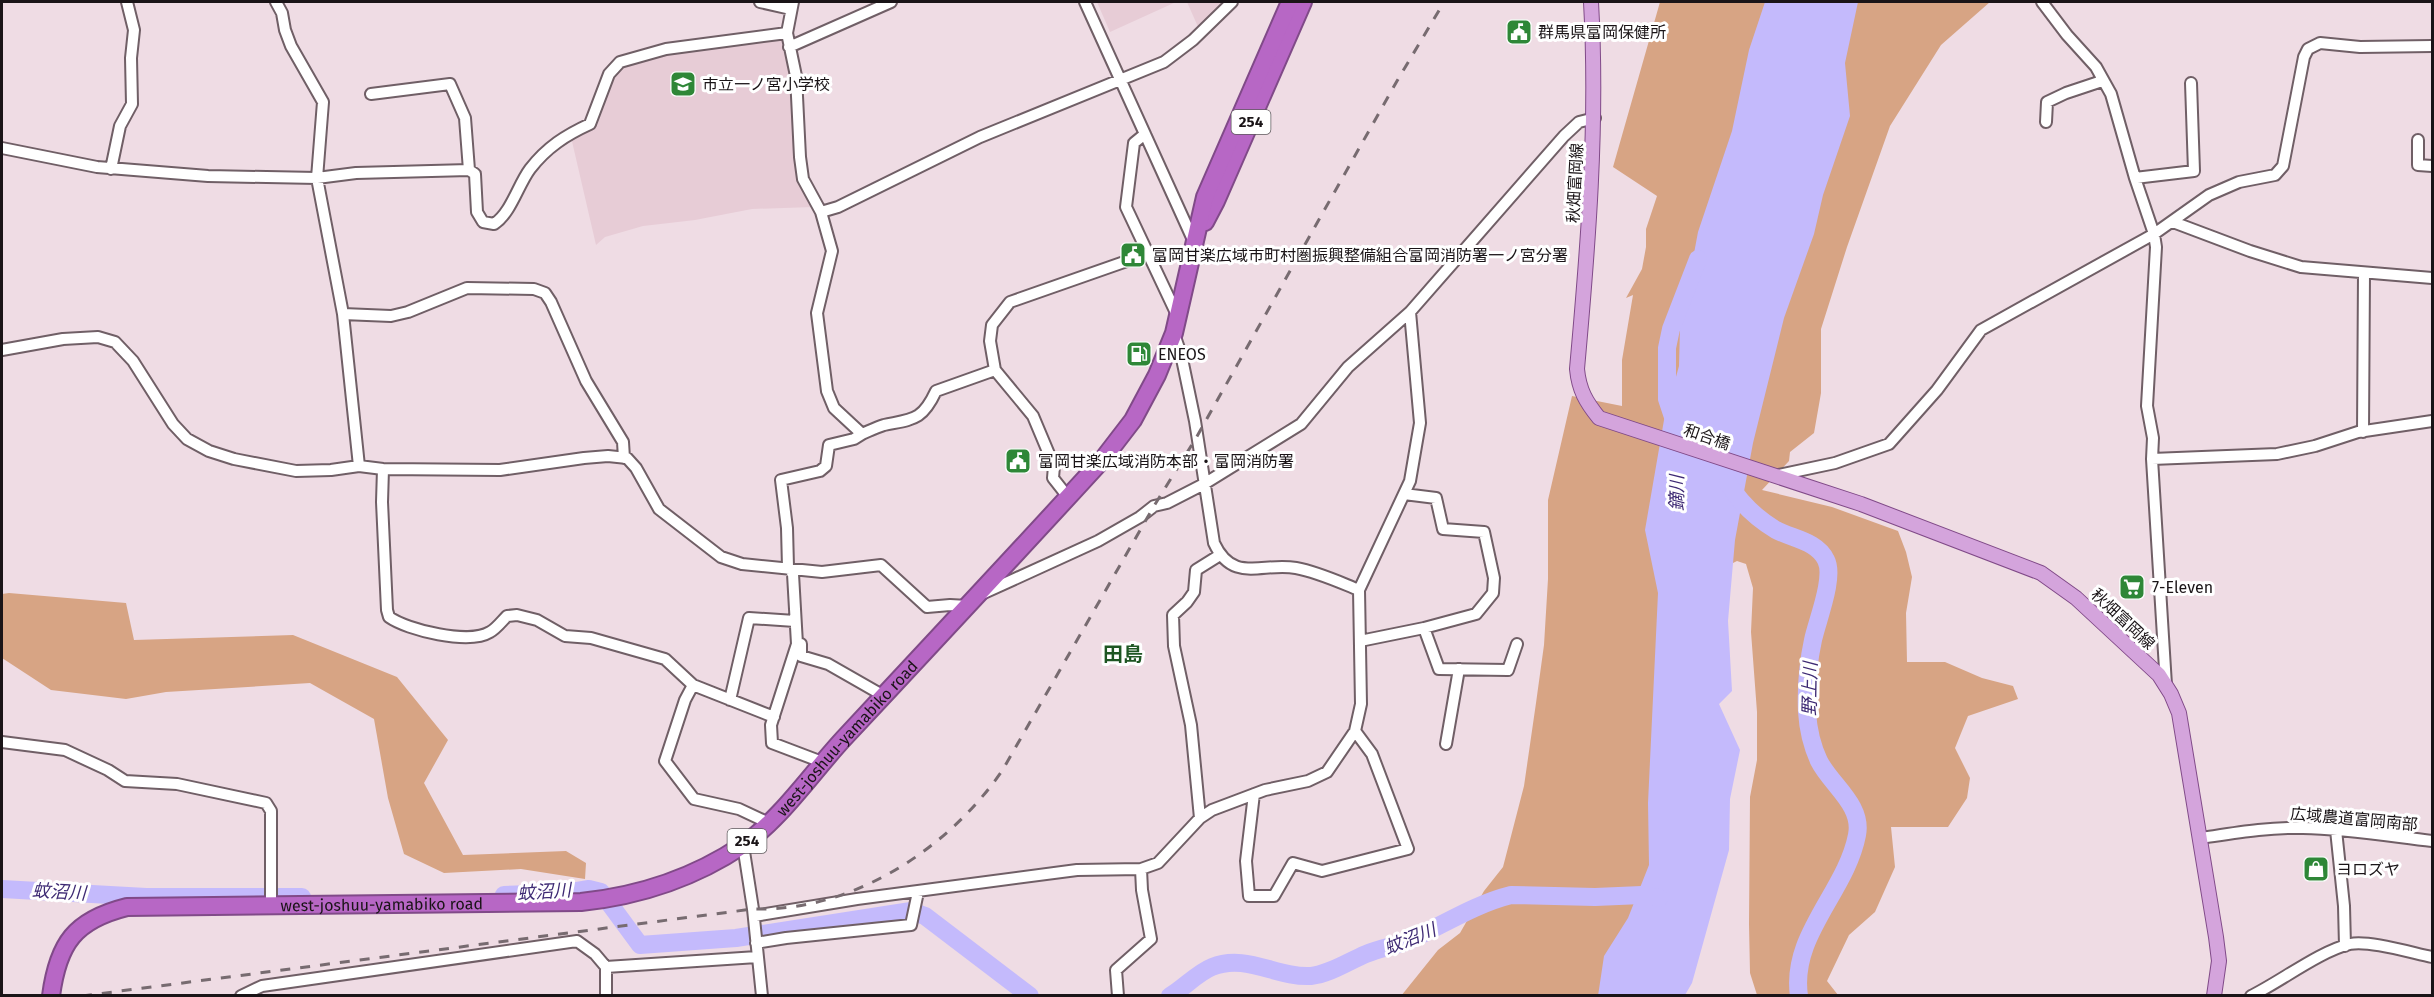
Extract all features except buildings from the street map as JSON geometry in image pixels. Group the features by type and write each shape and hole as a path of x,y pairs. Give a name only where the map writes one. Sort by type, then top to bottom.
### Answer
{"highway":[{"name":"254","path":"1194,242 1205,197 1290,2"},
{"name":"254","path":"1194,242 1216,201 1303,2"},
{"name":"west-joshuu-yamabiko road","path":"51,996 54,969 65,944 80,928 101,914 127,908 271,899 581,902 617,898 659,887 700,869 743,844 769,823 822,762 1103,459 1133,420 1157,375 1176,325 1194,242"}],"main road":[{"name":"秋畑富岡線","path":"1591,2 1595,118 1588,248 1577,369 1579,387 1586,403 1599,418 1646,434"},
{"name":"和合橋","path":"1646,434 1757,471"},
{"name":"秋畑富岡線","path":"1757,471 1861,504 2041,573 2076,598 2158,675 2179,713 2201,838 2219,961 2214,996"}],"street":[{"path":"111,169 120,126 132,104 131,58 134,30 127,2"},
{"path":"276,2 282,13 291,46 323,102 317,178 343,314 358,466"},
{"path":"760,2 792,5 787,33 796,76 803,179 821,212 832,251 817,313 826,391 834,408 862,434"},
{"path":"789,47 891,2"},
{"path":"1085,2 1194,242"},
{"path":"821,212 838,207 980,137 1164,62 1193,40 1232,2"},
{"path":"2042,2 2067,35 2096,67 2111,94 2154,234 2156,247 2147,406 2153,438 2152,459 2166,686"},
{"path":"2,148 111,169 208,176 317,178 356,173 469,170 475,174 479,217 487,224 496,223 530,169 545,152 562,138 590,124 609,74 620,62 666,49 787,33"},
{"path":"1774,476 1835,463 1888,444 1936,390 1981,330 2154,234 2209,195 2239,182 2275,176 2283,166 2304,57 2308,48 2320,43 2360,47 2433,45"},
{"path":"2046,122 2047,102 2102,81"},
{"path":"2135,178 2194,171 2191,83"},
{"path":"370,94 450,84 465,118 469,170"},
{"path":"2,350 63,339 98,337 115,342 133,361 173,423 187,438 209,451 234,459 296,471 331,470 358,466 382,469 500,470 584,458 624,458 636,468 659,509 721,557 742,564 822,572 881,565 927,608 950,605 973,601 1098,541 1140,517 1154,506 1167,504 1204,484 1301,424 1348,367 1410,312 1564,136 1579,122 1595,118"},
{"path":"1145,134 1134,143 1126,207 1176,325 1195,421 1214,543 1225,561 1239,569 1295,568 1359,590"},
{"path":"2418,140 2418,165 2433,166"},
{"path":"2173,222 2250,251 2301,267 2433,278"},
{"path":"1068,497 1053,478 1054,466 1033,416 995,370 990,341 992,325 1010,302 1041,289 1147,254"},
{"path":"2363,432 2364,273"},
{"path":"343,314 391,316 408,312 467,288 534,289 545,293 586,381 623,442 624,458"},
{"path":"754,916 857,899 918,896 1077,870 1141,869 1158,863 1200,818 1212,810 1254,794 1308,781 1327,772 1355,731 1361,704 1359,590 1410,481 1420,423 1410,312"},
{"path":"822,762 772,743 771,725 797,640 781,480 820,471 826,466 829,445 884,426 902,424 915,418 928,407 936,391 995,370"},
{"path":"2152,459 2277,454 2316,446 2363,432 2433,421"},
{"path":"382,469 389,617 409,628 428,633 479,636 490,632 507,616 517,615 537,620 565,636 591,638 665,659 693,685 774,717"},
{"path":"1360,641 1424,628 1476,614 1493,593 1494,578 1484,532 1443,529 1436,498 1404,495"},
{"path":"1200,818 1191,725 1174,646 1173,615 1188,602 1194,592 1196,570 1220,555"},
{"path":"730,700 749,618 795,621"},
{"path":"1424,628 1439,669 1508,670 1517,644"},
{"path":"797,640 801,643 801,656 828,664 884,696"},
{"path":"1446,744 1459,669"},
{"path":"693,685 685,700 665,760 694,799 739,808 769,823"},
{"path":"1254,794 1246,861 1249,897 1274,896 1293,863 1322,871 1408,849 1372,754 1355,731"},
{"path":"2,742 65,750 108,770 125,781 177,784 266,803 271,811 271,899"},
{"name":"広域農道富岡南部","path":"2201,838 2277,828 2336,830 2433,841"},
{"path":"2336,830 2344,906 2345,946"},
{"path":"743,844 754,916 762,996"},
{"path":"1118,996 1116,970 1151,939 1142,891 1141,869"},
{"path":"756,944 786,938 911,926 918,896"},
{"path":"241,996 261,986 577,941 595,954 606,967 606,996"},
{"path":"2251,996 2345,946 2362,943 2433,957"},
{"path":"606,967 757,957"}],"shaded area":[{"path":"1097,2 1176,2 1110,32"},
{"path":"1187,2 1228,2 1199,29"},
{"path":"1660,2 1990,2 1941,45 1890,126 1821,329 1821,393 1814,433 1790,452 1789,461 1762,490 1832,507 1898,531 1912,577 1906,613 1907,662 1945,662 1982,678 2013,686 2018,699 1968,716 1955,748 1970,778 1967,798 1948,827 1891,827 1895,867 1875,912 1849,935 1827,981 1838,995 1757,995 1750,973 1749,924 1750,797 1757,760 1757,712 1751,632 1753,588 1746,564 1737,561 1729,565 1618,995 1401,996 1438,950 1460,933 1484,891 1503,867 1524,786 1544,645 1548,579 1548,500 1572,396 1622,406 1622,360 1633,295 1626,298 1642,269 1646,229 1657,196 1613,167"},
{"path":"779,39 786,44 792,79 795,134 813,207 752,209 695,220 643,226 605,237 596,245 571,137 597,126 614,75 625,65 668,52"},
{"path":"2,594 126,603 134,640 293,635 397,677 448,740 424,783 463,855 566,851 586,863 585,879 521,869 444,873 404,854 388,798 374,719 310,683 166,692 126,699 51,690 2,658"}],"water":[{"path":"1765,2 1858,2 1845,63 1850,116 1823,195 1814,234 1784,318 1753,443 1735,540 1728,621 1732,691 1719,704 1740,750 1730,799 1729,850 1692,983 1685,995 1598,996 1604,956 1628,918 1649,865 1648,803 1658,593 1645,530 1664,420 1679,366 1680,328 1698,232 1732,131 1749,50"}],"waterway":[{"name":"鏑川","path":"1676,426 1667,399 1667,348 1671,329 1698,259"},
{"name":"野上川","path":"1728,483 1749,510 1762,520 1776,530 1817,549 1826,560 1828,568 1827,588 1810,658 1807,685 1809,731 1819,761 1851,805 1858,824 1851,856 1810,933 1803,953 1798,974 1799,996"},
{"name":"蚊沼川","path":"2,889 146,897 302,897"},
{"name":"蚊沼川","path":"504,895 565,893 589,889 601,892 640,945 736,938 911,911 925,916 1030,996"},
{"name":"蚊沼川","path":"1170,996 1206,970 1225,963 1249,964 1298,976 1325,973 1371,952 1410,940 1472,909 1511,895 1595,897 1642,895 1659,898"}],"railway":[{"path":"82,996 753,909 790,907 826,900 861,887 894,871 925,850 980,800 1002,771 1154,506 1196,438 1444,2"}],"place":[{"name":"群馬県富岡保健所","path":"1519,32"},
{"name":"市立一ノ宮小学校","path":"683,84"},
{"name":"富岡甘楽広域市町村圏振興整備組合富岡消防署一ノ宮分署","path":"1133,255"},
{"name":"ENEOS","path":"1139,354"},
{"name":"富岡甘楽広域消防本部・富岡消防署","path":"1018,461"},
{"name":"7-Eleven","path":"2132,587"},
{"name":"ヨロズヤ","path":"2316,869"}],"district":[{"name":"田島","path":"1123,654"}]}
